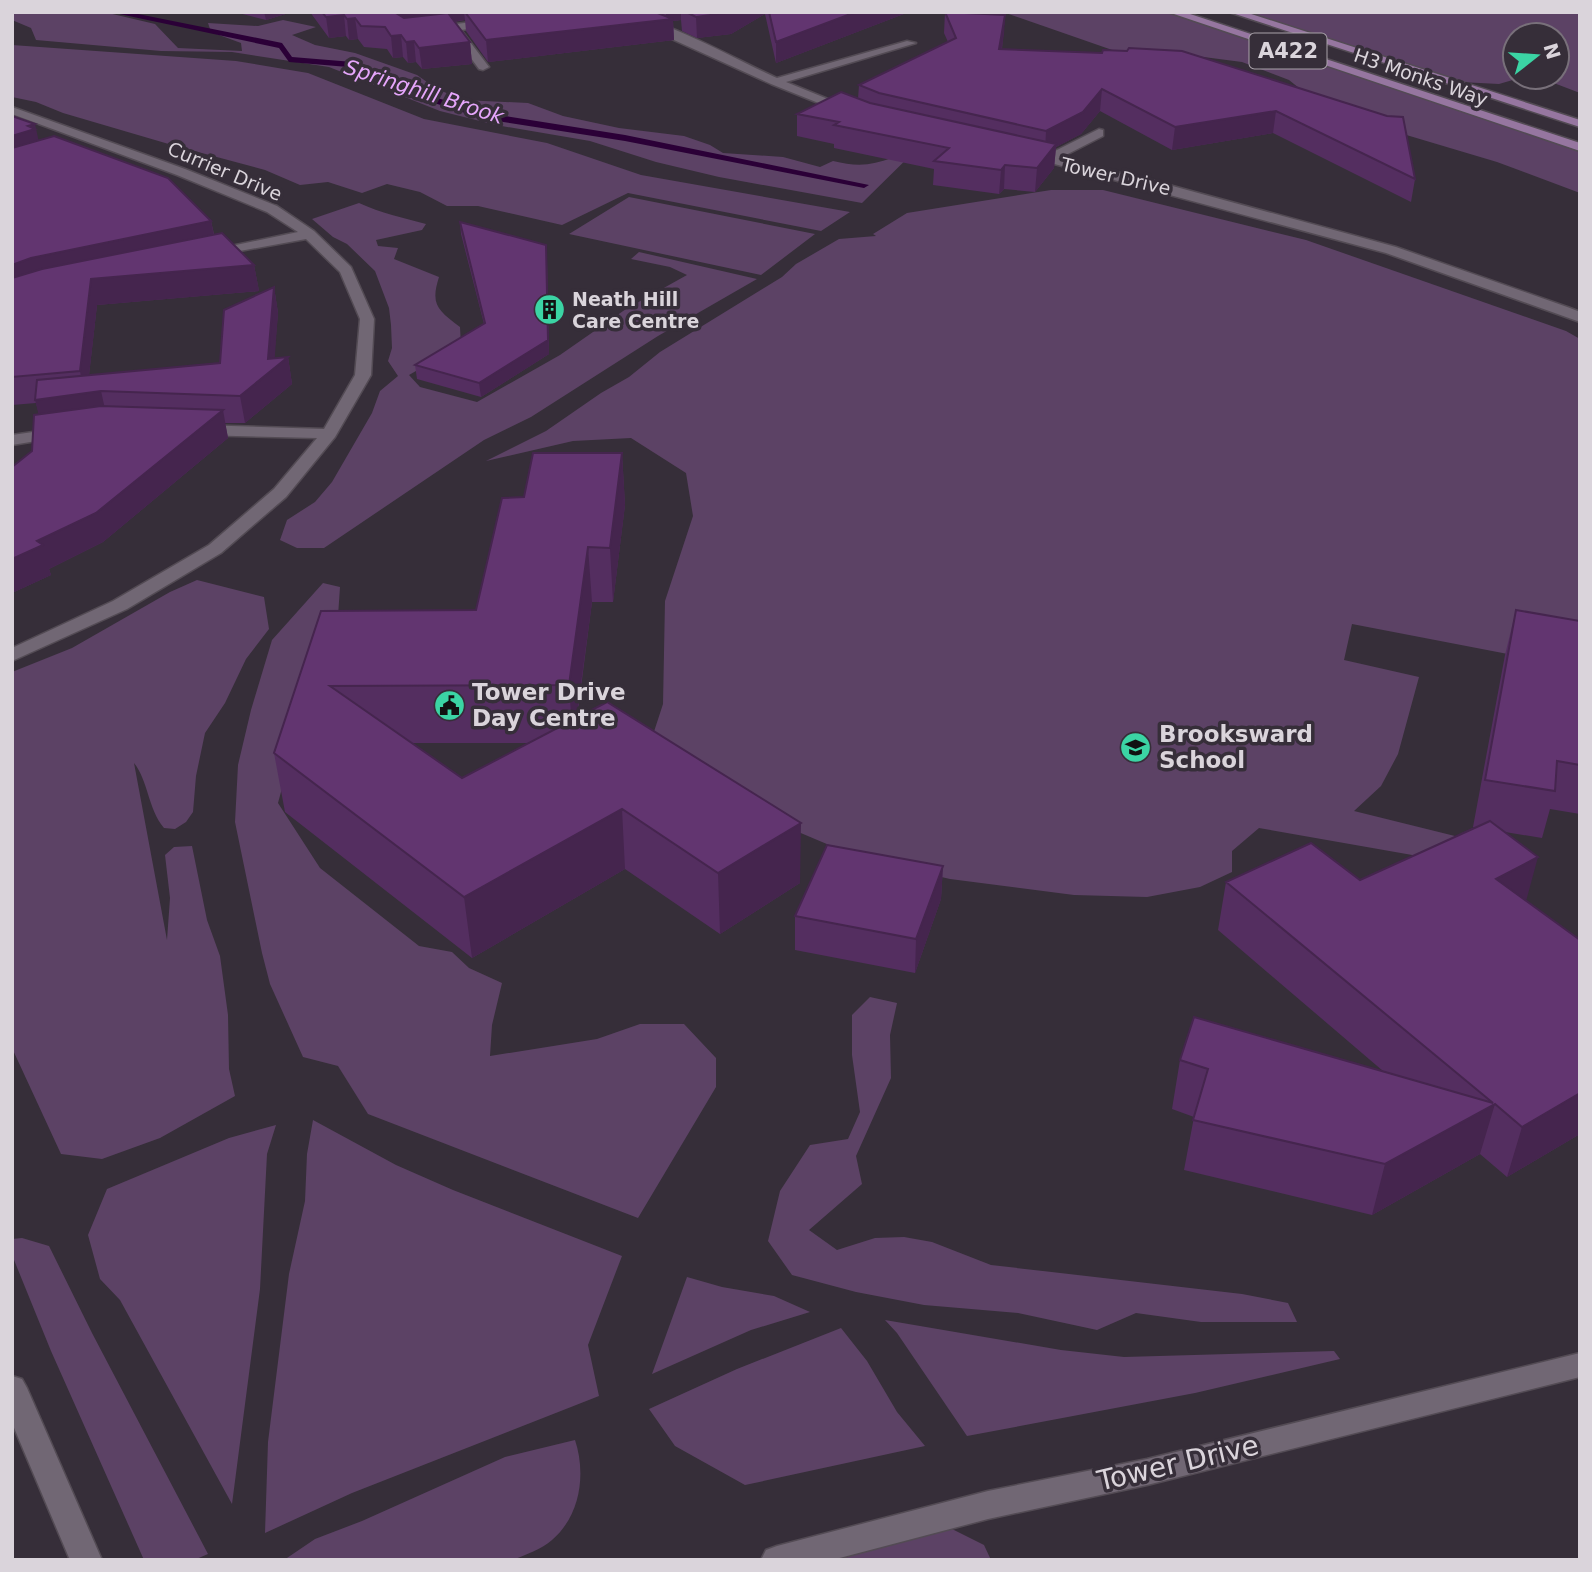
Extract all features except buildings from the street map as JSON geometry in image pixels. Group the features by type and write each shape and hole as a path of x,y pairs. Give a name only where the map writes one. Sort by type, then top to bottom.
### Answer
{"main road":[{"name":"H3 Monks Way","path":"1173,12 1580,147"},
{"name":"H3 Monks Way","path":"1234,12 1580,124"}],"street":[{"path":"418,32 540,12"},
{"path":"617,12 670,27 775,82 812,99 861,116"},
{"path":"454,28 483,67"},
{"path":"775,82 911,43"},
{"name":"Currier Drive","path":"12,110 272,209 309,234 346,270 367,319 363,375 329,434 280,493 215,549 120,605 12,655"},
{"path":"1046,160 1099,133"},
{"path":"73,148 97,141"},
{"name":"Tower Drive","path":"1008,151 1168,188 1391,250 1580,318"},
{"path":"203,256 309,234"},
{"path":"177,429 329,434"},
{"path":"12,440 80,430"},
{"name":"Tower Drive","path":"776,1560 988,1505 1147,1472 1580,1365"},
{"path":"12,1388 86,1560"}],"shaded area":[{"path":"12,12 104,12 155,24 178,48 242,51 241,43 211,32 208,23 258,26 283,20 316,27 292,35 315,45 355,53 417,75 437,89 463,100 528,103 563,116 619,128 684,136 710,145 723,153 783,157 820,167 833,161 859,165 881,162 925,141 862,203 719,177 656,162 590,141 496,125 440,111 329,67 232,52 161,51 36,40 31,28 12,20"},
{"path":"1003,12 1173,12 1580,147 1580,193 1497,162 1403,134 1314,100 1289,80 1242,62 1173,53 1118,52"},
{"path":"1234,12 1580,12 1580,93 1571,90 1571,21 1501,21 1501,83 1441,81"},
{"path":"12,45 236,61 308,73 424,119 547,143 641,175 850,212 821,231 628,193 562,225 478,206 447,206 420,192 387,184 362,193 328,182 300,185 265,170 12,97"},
{"name":"Brooksward School","path":"1051,190 1103,190 1306,240 1566,331 1580,339 1580,668 1352,624 1344,660 1419,677 1398,754 1381,786 1354,811 1463,838 1452,862 1259,828 1232,851 1232,872 1200,887 1147,897 1074,895 950,879 860,858 796,831 649,747 663,704 665,601 693,516 686,473 631,438 573,441 486,461 546,431 629,377 660,352 839,239 876,236 873,234 907,213"},
{"path":"629,197 815,234 761,275 569,234"},
{"path":"359,203 426,224 422,230 376,240 378,246 398,248 394,259 439,277 436,301 441,311 460,327 461,345 409,375 420,387 477,402 560,355 626,309 687,275 670,267 631,259 639,252 757,279 658,336 531,417 484,440 324,548 297,548 280,540 287,520 315,502 332,482 372,413 380,391 398,376 388,361 392,348 389,308 375,271 347,244 333,237 312,219"},
{"path":"197,580 264,597 269,629 246,659 225,703 205,733 196,776 193,812 186,822 175,829 164,828 134,763 167,940 170,898 165,855 174,847 192,846 207,920 220,956 228,1015 229,1069 235,1096 160,1138 102,1159 61,1154 12,1048 12,672 72,648 170,592"},
{"path":"323,583 340,587 337,631 291,755 278,803 320,868 419,946 452,952 469,968 502,983 492,1025 490,1056 597,1039 640,1024 684,1024 716,1058 716,1087 638,1218 368,1114 338,1066 303,1057 270,984 235,822 238,765 272,640"},
{"path":"870,997 897,1003 890,1035 891,1078 856,1156 862,1184 809,1230 837,1250 875,1238 904,1237 932,1242 991,1265 1242,1294 1288,1303 1297,1322 1201,1322 1136,1313 1097,1330 1018,1313 924,1305 856,1292 792,1275 768,1241 780,1191 810,1145 848,1139 860,1112 852,1055 852,1015"},
{"path":"313,1120 396,1165 622,1256 588,1345 599,1396 352,1493 265,1533 268,1442 289,1274 305,1201 307,1154"},
{"path":"276,1125 267,1154 260,1289 232,1504 120,1300 100,1279 88,1235 107,1189 229,1138"},
{"path":"22,1238 49,1246 208,1554 194,1560 144,1560 51,1351 12,1255 12,1239"},
{"path":"687,1277 722,1287 774,1296 810,1312 751,1330 652,1374"},
{"path":"885,1320 1061,1350 1124,1357 1334,1351 1340,1359 1195,1393 967,1436 897,1333"},
{"path":"841,1328 867,1361 897,1412 925,1446 745,1485 675,1446 649,1409 737,1369"},
{"path":"575,1440 580,1480 575,1506 562,1530 552,1540 523,1556 513,1560 284,1560 315,1539 505,1457"},
{"path":"938,1522 984,1545 991,1560 805,1560"}],"waterway":[{"name":"Springhill Brook","path":"114,12 282,46 289,59 350,64 428,98 484,116 625,138 864,185"}],"place":[{"name":"Neath Hill Care Centre","path":"549,310"},
{"name":"Tower Drive Day Centre","path":"449,705"},
{"name":"Brooksward School","path":"1136,747"}]}
